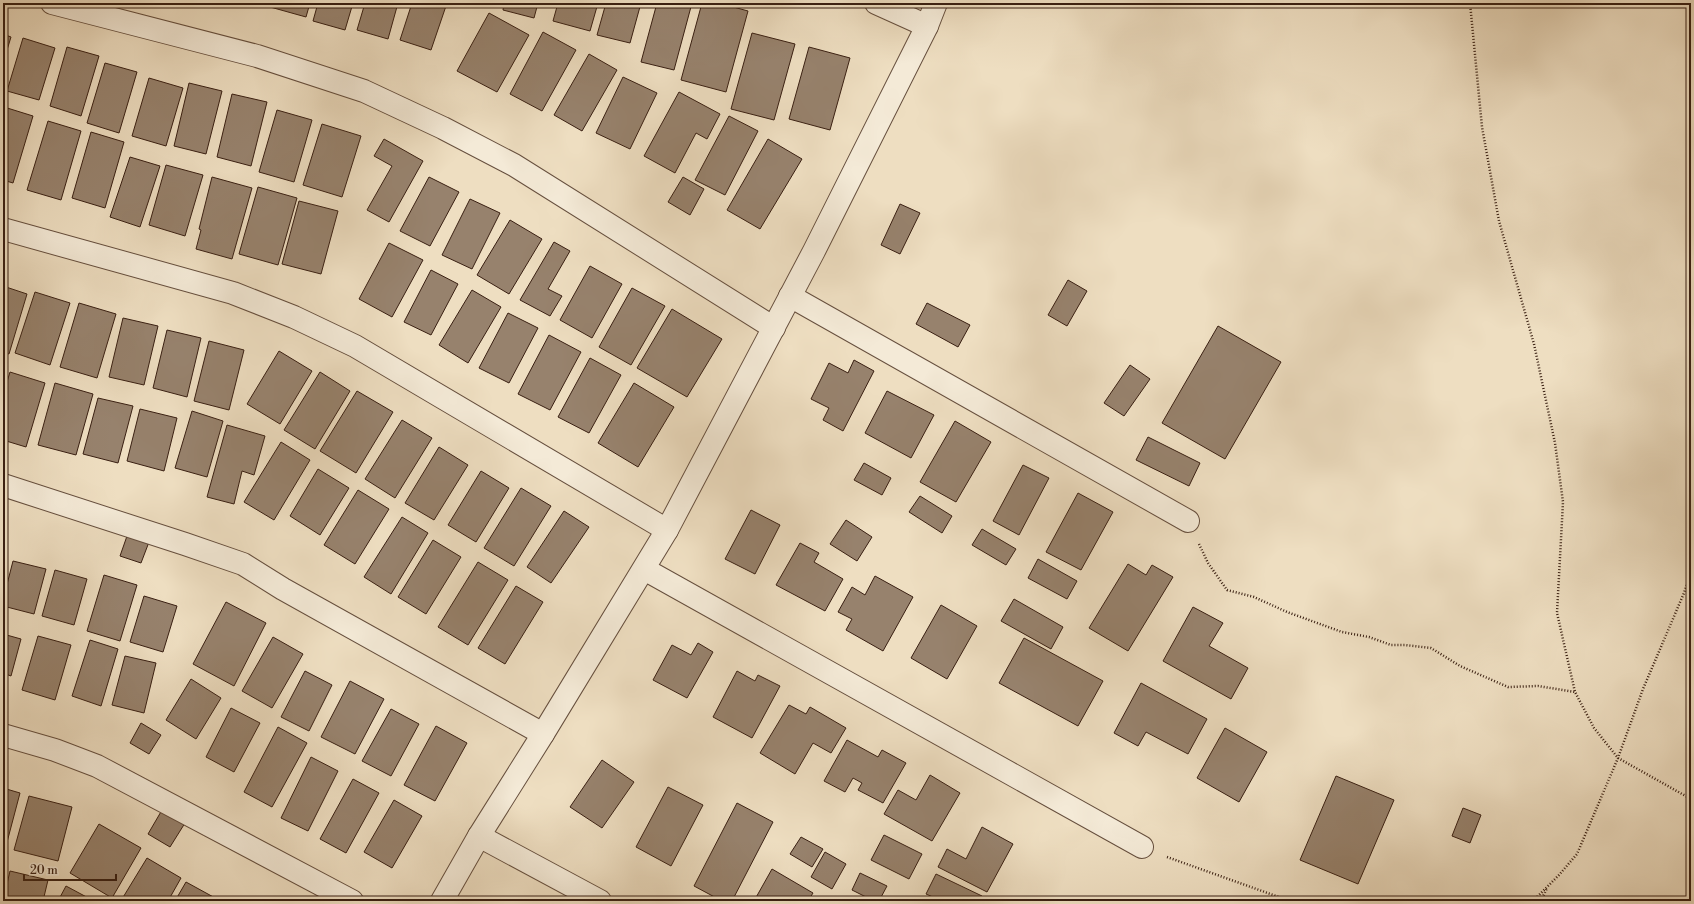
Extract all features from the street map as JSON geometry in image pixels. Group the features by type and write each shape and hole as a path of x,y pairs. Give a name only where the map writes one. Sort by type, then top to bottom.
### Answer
{"street":[{"path":"52,3 257,56 364,91 443,128 514,165 774,328"},
{"path":"876,3 927,26"},
{"path":"442,901 479,836 668,530 774,328 927,26 936,3"},
{"path":"3,229 233,292 294,317 355,346 668,530"},
{"path":"790,296 1188,521"},
{"path":"3,485 178,541 243,564 283,589 543,734"},
{"path":"644,569 1142,847"},
{"path":"3,735 55,750 97,766 352,901"},
{"path":"479,836 600,901"}],"path":[{"path":"1470,3 1482,127 1499,221 1534,344 1556,443 1563,502 1558,613 1575,692 1594,728 1618,758 1691,799"},
{"path":"1188,521 1208,563 1228,590 1254,597 1287,612 1342,632 1369,637 1391,645 1431,648 1460,666 1488,680 1508,687 1538,686 1575,692"},
{"path":"1533,901 1577,854 1618,758 1643,689 1684,593 1691,572"},
{"path":"1142,847 1290,901"},
{"path":"1541,901 1548,886"}],"building":[{"path":"263,3 310,3 306,17 263,5"},
{"path":"318,3 353,3 345,30 313,21"},
{"path":"365,3 398,3 388,39 357,30"},
{"path":"412,3 447,3 431,50 400,40"},
{"path":"504,3 538,3 534,18 503,10"},
{"path":"558,3 598,3 590,31 553,21"},
{"path":"606,3 641,3 630,43 597,35"},
{"path":"657,3 692,3 674,70 641,62"},
{"path":"702,3 719,3 748,11 726,92 681,80"},
{"path":"489,13 529,35 497,92 457,71"},
{"path":"543,32 576,50 542,111 510,94"},
{"path":"752,33 795,44 774,120 731,109"},
{"path":"3,34 11,37 3,63"},
{"path":"23,38 55,48 39,100 7,91"},
{"path":"67,47 99,56 81,116 50,106"},
{"path":"809,47 850,58 830,130 789,119"},
{"path":"589,54 617,70 582,131 554,115"},
{"path":"105,63 137,72 119,133 87,123"},
{"path":"623,77 657,93 630,149 596,133"},
{"path":"149,78 183,88 166,146 132,136"},
{"path":"189,83 222,91 206,154 174,146"},
{"path":"679,92 720,114 707,139 696,133 675,173 644,156"},
{"path":"232,94 267,102 251,166 217,157"},
{"path":"4,107 33,116 13,183 3,180"},
{"path":"277,110 312,120 294,182 259,172"},
{"path":"729,116 758,131 725,195 695,180"},
{"path":"48,121 81,131 61,200 27,190"},
{"path":"322,124 361,136 342,197 303,185"},
{"path":"91,132 124,142 105,208 72,198"},
{"path":"384,139 423,161 389,222 367,210 392,166 374,156"},
{"path":"768,139 802,159 760,229 727,210"},
{"path":"130,157 160,166 140,227 110,217"},
{"path":"166,165 203,175 185,236 149,225"},
{"path":"212,177 252,188 232,259 196,249 201,230 199,229"},
{"path":"429,177 459,192 430,246 400,231"},
{"path":"683,177 704,189 690,215 668,202"},
{"path":"258,187 297,198 278,265 239,254"},
{"path":"470,199 500,213 472,269 442,255"},
{"path":"299,201 338,211 321,274 282,264"},
{"path":"900,204 920,213 900,254 881,245"},
{"path":"510,220 542,239 509,294 477,275"},
{"path":"554,242 570,251 548,289 562,296 550,316 520,300"},
{"path":"389,243 423,260 392,317 359,299"},
{"path":"590,266 622,284 592,338 560,320"},
{"path":"431,270 458,284 431,335 404,322"},
{"path":"1068,280 1087,291 1067,326 1048,315"},
{"path":"3,286 27,294 9,354 3,352"},
{"path":"632,288 665,306 631,365 599,347"},
{"path":"472,290 501,307 468,363 439,345"},
{"path":"35,292 70,303 50,365 15,353"},
{"path":"79,303 116,314 97,378 60,367"},
{"path":"927,303 970,325 958,347 916,324"},
{"path":"672,309 722,339 687,397 637,368"},
{"path":"508,313 538,328 509,383 479,368"},
{"path":"123,318 158,326 144,385 109,377"},
{"path":"1218,326 1281,362 1225,459 1162,423"},
{"path":"167,330 201,338 187,397 153,388"},
{"path":"549,335 581,352 550,410 518,394"},
{"path":"209,341 244,350 229,410 194,401"},
{"path":"279,351 312,371 280,424 247,404"},
{"path":"590,358 621,375 589,433 558,417"},
{"path":"854,360 874,371 843,431 823,420 829,408 811,399 829,363 848,373"},
{"path":"1130,365 1150,379 1124,416 1104,403"},
{"path":"10,372 45,383 26,447 3,440 3,395"},
{"path":"320,372 350,391 315,449 284,430"},
{"path":"55,383 93,394 76,455 38,445"},
{"path":"634,383 674,407 638,467 598,443"},
{"path":"357,391 393,412 356,473 320,451"},
{"path":"887,391 934,415 911,458 865,433"},
{"path":"98,398 133,406 118,463 83,454"},
{"path":"140,409 177,418 164,471 127,461"},
{"path":"192,411 223,421 207,477 175,468"},
{"path":"402,420 432,438 395,498 365,479"},
{"path":"955,421 991,442 956,502 920,482"},
{"path":"227,425 265,436 254,475 242,471 234,504 207,497"},
{"path":"1148,437 1200,463 1189,486 1136,460"},
{"path":"281,442 310,460 274,520 244,502"},
{"path":"439,447 468,465 434,520 405,503"},
{"path":"864,463 891,478 882,495 854,480"},
{"path":"1023,465 1049,478 1019,535 993,521"},
{"path":"318,469 349,488 320,535 290,516"},
{"path":"481,471 509,488 476,542 448,525"},
{"path":"521,488 551,506 514,566 484,548"},
{"path":"358,490 389,509 355,564 324,545"},
{"path":"1078,493 1113,512 1081,570 1046,552"},
{"path":"920,496 952,516 942,533 909,512"},
{"path":"751,510 780,525 755,574 725,559"},
{"path":"564,511 589,527 551,583 527,567"},
{"path":"402,517 428,533 391,594 364,577"},
{"path":"846,520 872,537 857,561 830,544"},
{"path":"982,529 1016,549 1006,565 972,545"},
{"path":"127,536 149,542 141,563 120,556"},
{"path":"433,540 461,557 426,614 398,597"},
{"path":"800,543 819,553 814,562 843,579 825,611 776,585"},
{"path":"1038,559 1077,581 1067,599 1028,578"},
{"path":"13,561 46,569 34,614 3,606 3,600"},
{"path":"478,562 508,580 468,645 438,627"},
{"path":"1128,564 1146,575 1152,565 1173,577 1128,651 1089,628"},
{"path":"55,570 87,579 74,625 42,616"},
{"path":"104,575 137,585 120,641 87,631"},
{"path":"875,576 913,597 883,651 846,630 852,619 838,612 852,587 865,595"},
{"path":"516,586 543,602 505,664 478,648"},
{"path":"144,596 177,606 163,652 130,642"},
{"path":"1014,599 1063,627 1051,649 1001,621"},
{"path":"226,602 266,623 234,686 193,664"},
{"path":"941,605 977,626 947,679 911,658"},
{"path":"1193,607 1223,623 1209,646 1248,668 1231,699 1163,661"},
{"path":"3,634 21,639 11,676 3,673"},
{"path":"38,636 71,645 55,700 22,690"},
{"path":"273,637 303,654 272,708 242,691"},
{"path":"1024,638 1103,681 1078,726 999,683"},
{"path":"90,640 118,649 101,706 72,696"},
{"path":"698,643 713,652 687,698 653,680 672,645 691,655"},
{"path":"125,656 156,663 144,713 112,705"},
{"path":"305,671 332,685 309,731 281,717"},
{"path":"737,671 755,681 758,675 780,686 752,738 713,717"},
{"path":"191,679 221,698 196,739 166,720"},
{"path":"350,681 384,699 355,754 321,737"},
{"path":"1141,683 1207,719 1188,754 1146,732 1138,746 1114,733"},
{"path":"789,705 806,714 810,707 846,728 831,753 813,743 795,774 760,753"},
{"path":"231,708 260,723 234,772 206,757"},
{"path":"391,709 419,724 391,776 362,761"},
{"path":"141,723 161,735 149,754 130,743"},
{"path":"436,726 467,743 435,801 404,785"},
{"path":"278,727 307,743 272,807 244,792"},
{"path":"1225,728 1267,752 1239,802 1197,778"},
{"path":"847,740 878,757 882,750 906,763 883,803 858,790 862,783 853,778 845,792 824,781"},
{"path":"311,757 338,771 308,831 281,818"},
{"path":"602,760 634,782 602,828 570,807"},
{"path":"930,775 960,793 932,841 884,814 898,790 916,800"},
{"path":"1336,776 1394,800 1358,884 1300,860"},
{"path":"353,779 379,793 346,853 320,839"},
{"path":"668,787 703,805 671,866 636,847"},
{"path":"3,788 20,793 6,846 3,846"},
{"path":"29,796 72,807 58,861 14,850"},
{"path":"394,800 422,816 392,868 364,852"},
{"path":"737,803 773,822 732,901 722,901 694,886"},
{"path":"1463,808 1481,815 1470,843 1452,836"},
{"path":"162,810 185,823 170,847 148,834"},
{"path":"99,824 141,848 112,898 70,873"},
{"path":"982,827 1013,844 987,892 938,867 947,849 966,859"},
{"path":"884,835 922,854 909,879 871,860"},
{"path":"801,837 823,849 812,867 790,854"},
{"path":"825,852 846,864 832,889 811,877"},
{"path":"147,858 181,878 168,901 125,901 122,899"},
{"path":"772,869 813,893 808,901 754,901"},
{"path":"10,871 48,880 43,901 3,901"},
{"path":"860,873 887,886 879,901 874,901 852,890"},
{"path":"936,874 982,896 980,901 942,901 926,894"},
{"path":"186,882 217,899 215,901 175,901"},
{"path":"66,886 94,901 58,901"}]}
